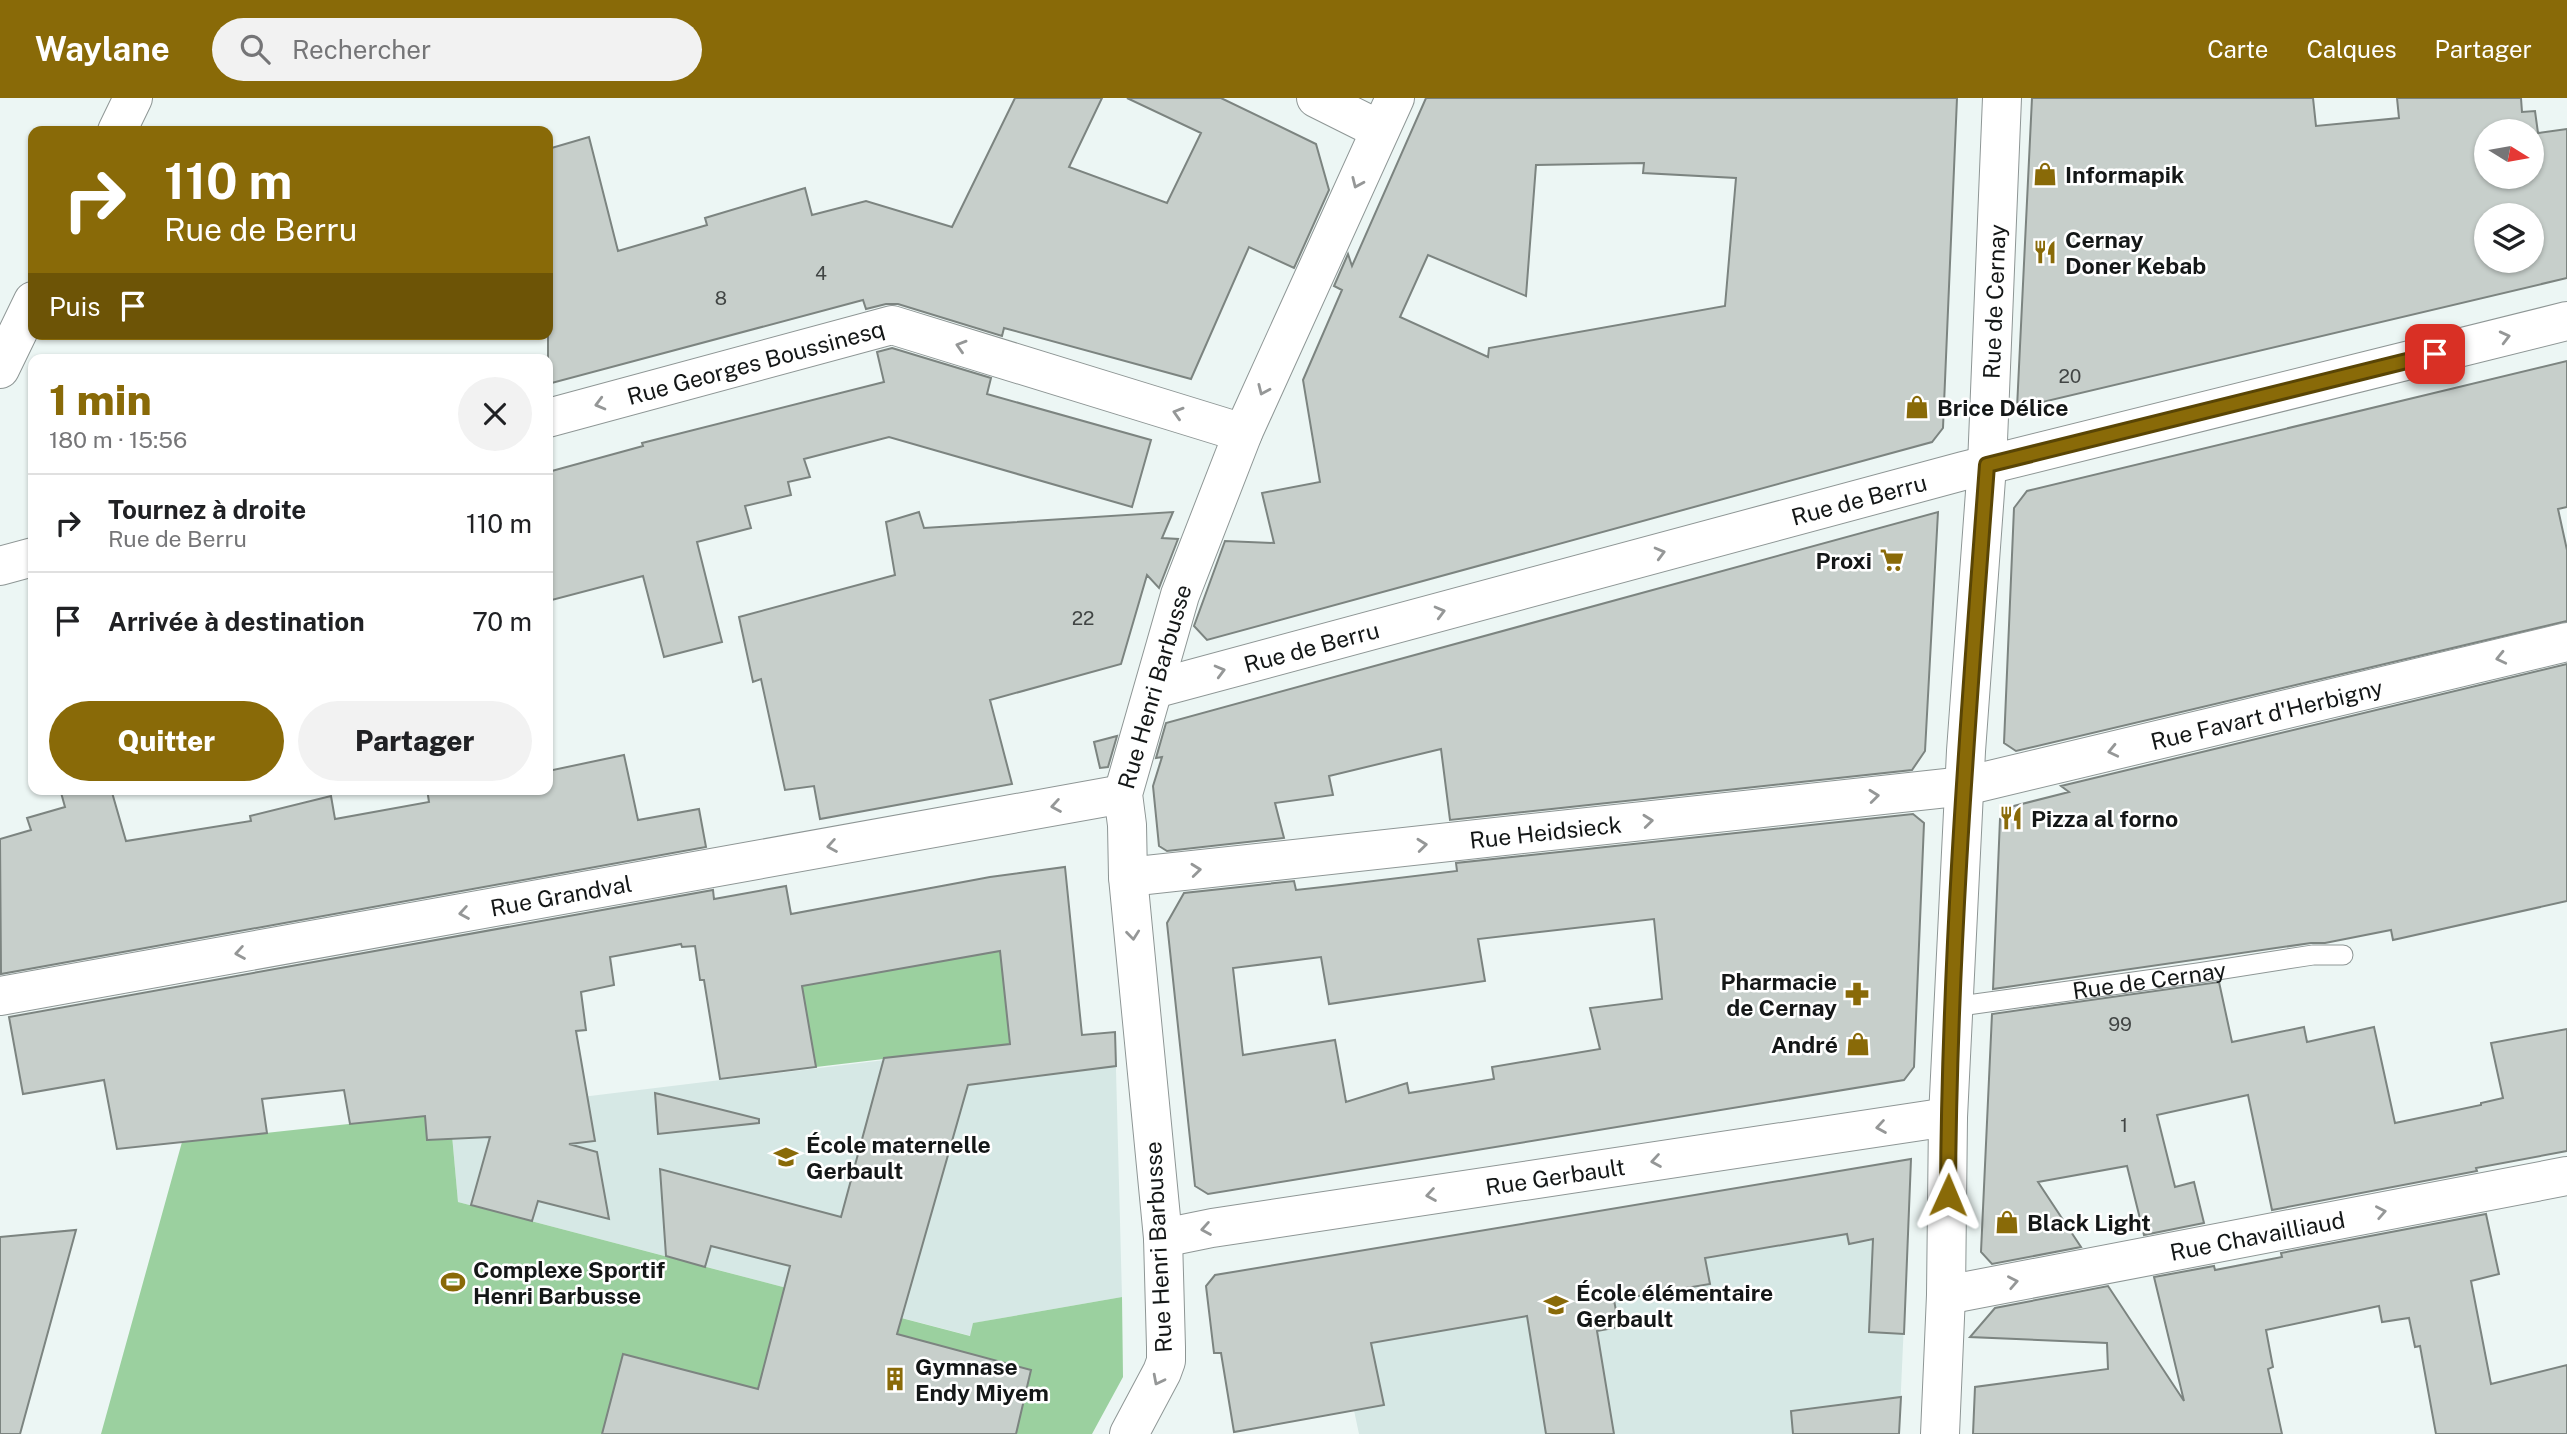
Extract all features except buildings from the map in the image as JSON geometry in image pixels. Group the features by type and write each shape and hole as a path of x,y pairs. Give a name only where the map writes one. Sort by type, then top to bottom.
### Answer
{"street":[{"path":"119,126 133,98"},
{"path":"1316,98 1388,114"},
{"name":"Rue de Cernay","path":"1940,1434 1946,1295 1948,1117 1965,786 1987,465 2002,98"},
{"name":"Rue Henri Barbusse","path":"1129,1434 1166,1361 1163,1238 1128,877 1127,825 1123,794 1180,595 1244,433 1388,114"},
{"path":"0,369 28,311"},
{"name":"Rue de Berru","path":"1154,689 1987,465 2567,321"},
{"name":"Rue Georges Boussinesq","path":"553,417 892,325 1244,433"},
{"path":"0,566 28,559"},
{"name":"Rue Favart d'Herbigny","path":"1965,786 2567,642"},
{"name":"Rue Heidsieck","path":"1128,877 1965,786"},
{"name":"Rue Grandval","path":"0,996 1123,794"},
{"name":"Rue Gerbault","path":"1163,1238 1212,1228 1948,1117"},
{"name":"Rue Chavailliaud","path":"1946,1295 2567,1176"}],"lane":[{"name":"Rue de Cernay","path":"1954,1007 2313,955 2343,956"}],"shaded area":[{"name":"École maternelle Gerbault","path":"1115,1032 1122,1297 974,1323 971,1336 458,1202 450,1113"},
{"name":"École élémentaire Gerbault","path":"1905,1160 1911,1166 1899,1434 1359,1434 1336,1325 1213,1345 1206,1286 1215,1275"}],"green space":[{"path":"1014,937 1005,997 1010,1044 816,1067 802,986 984,953"},
{"name":"Complexe Sportif Henri Barbusse","path":"450,1113 458,1202 970,1336 973,1323 1122,1297 1123,1377 1092,1434 101,1434 182,1142"}],"place":[{"name":"Informapik","path":"2045,174"},
{"name":"Cernay Doner Kebab","path":"2045,252"},
{"name":"Brice Délice","path":"1917,407"},
{"name":"Proxi","path":"1892,560"},
{"name":"Pizza al forno","path":"2011,818"},
{"name":"Pharmacie de Cernay","path":"1857,994"},
{"name":"André","path":"1858,1044"},
{"name":"École maternelle Gerbault","path":"786,1157"},
{"name":"Black Light","path":"2007,1222"},
{"name":"Complexe Sportif Henri Barbusse","path":"453,1282"},
{"name":"École élémentaire Gerbault","path":"1556,1305"},
{"name":"Gymnase Endy Miyem","path":"895,1379"}],"route":[{"path":"1948,1195 1948,1117 1966,751 1987,465 2435,354"}]}
